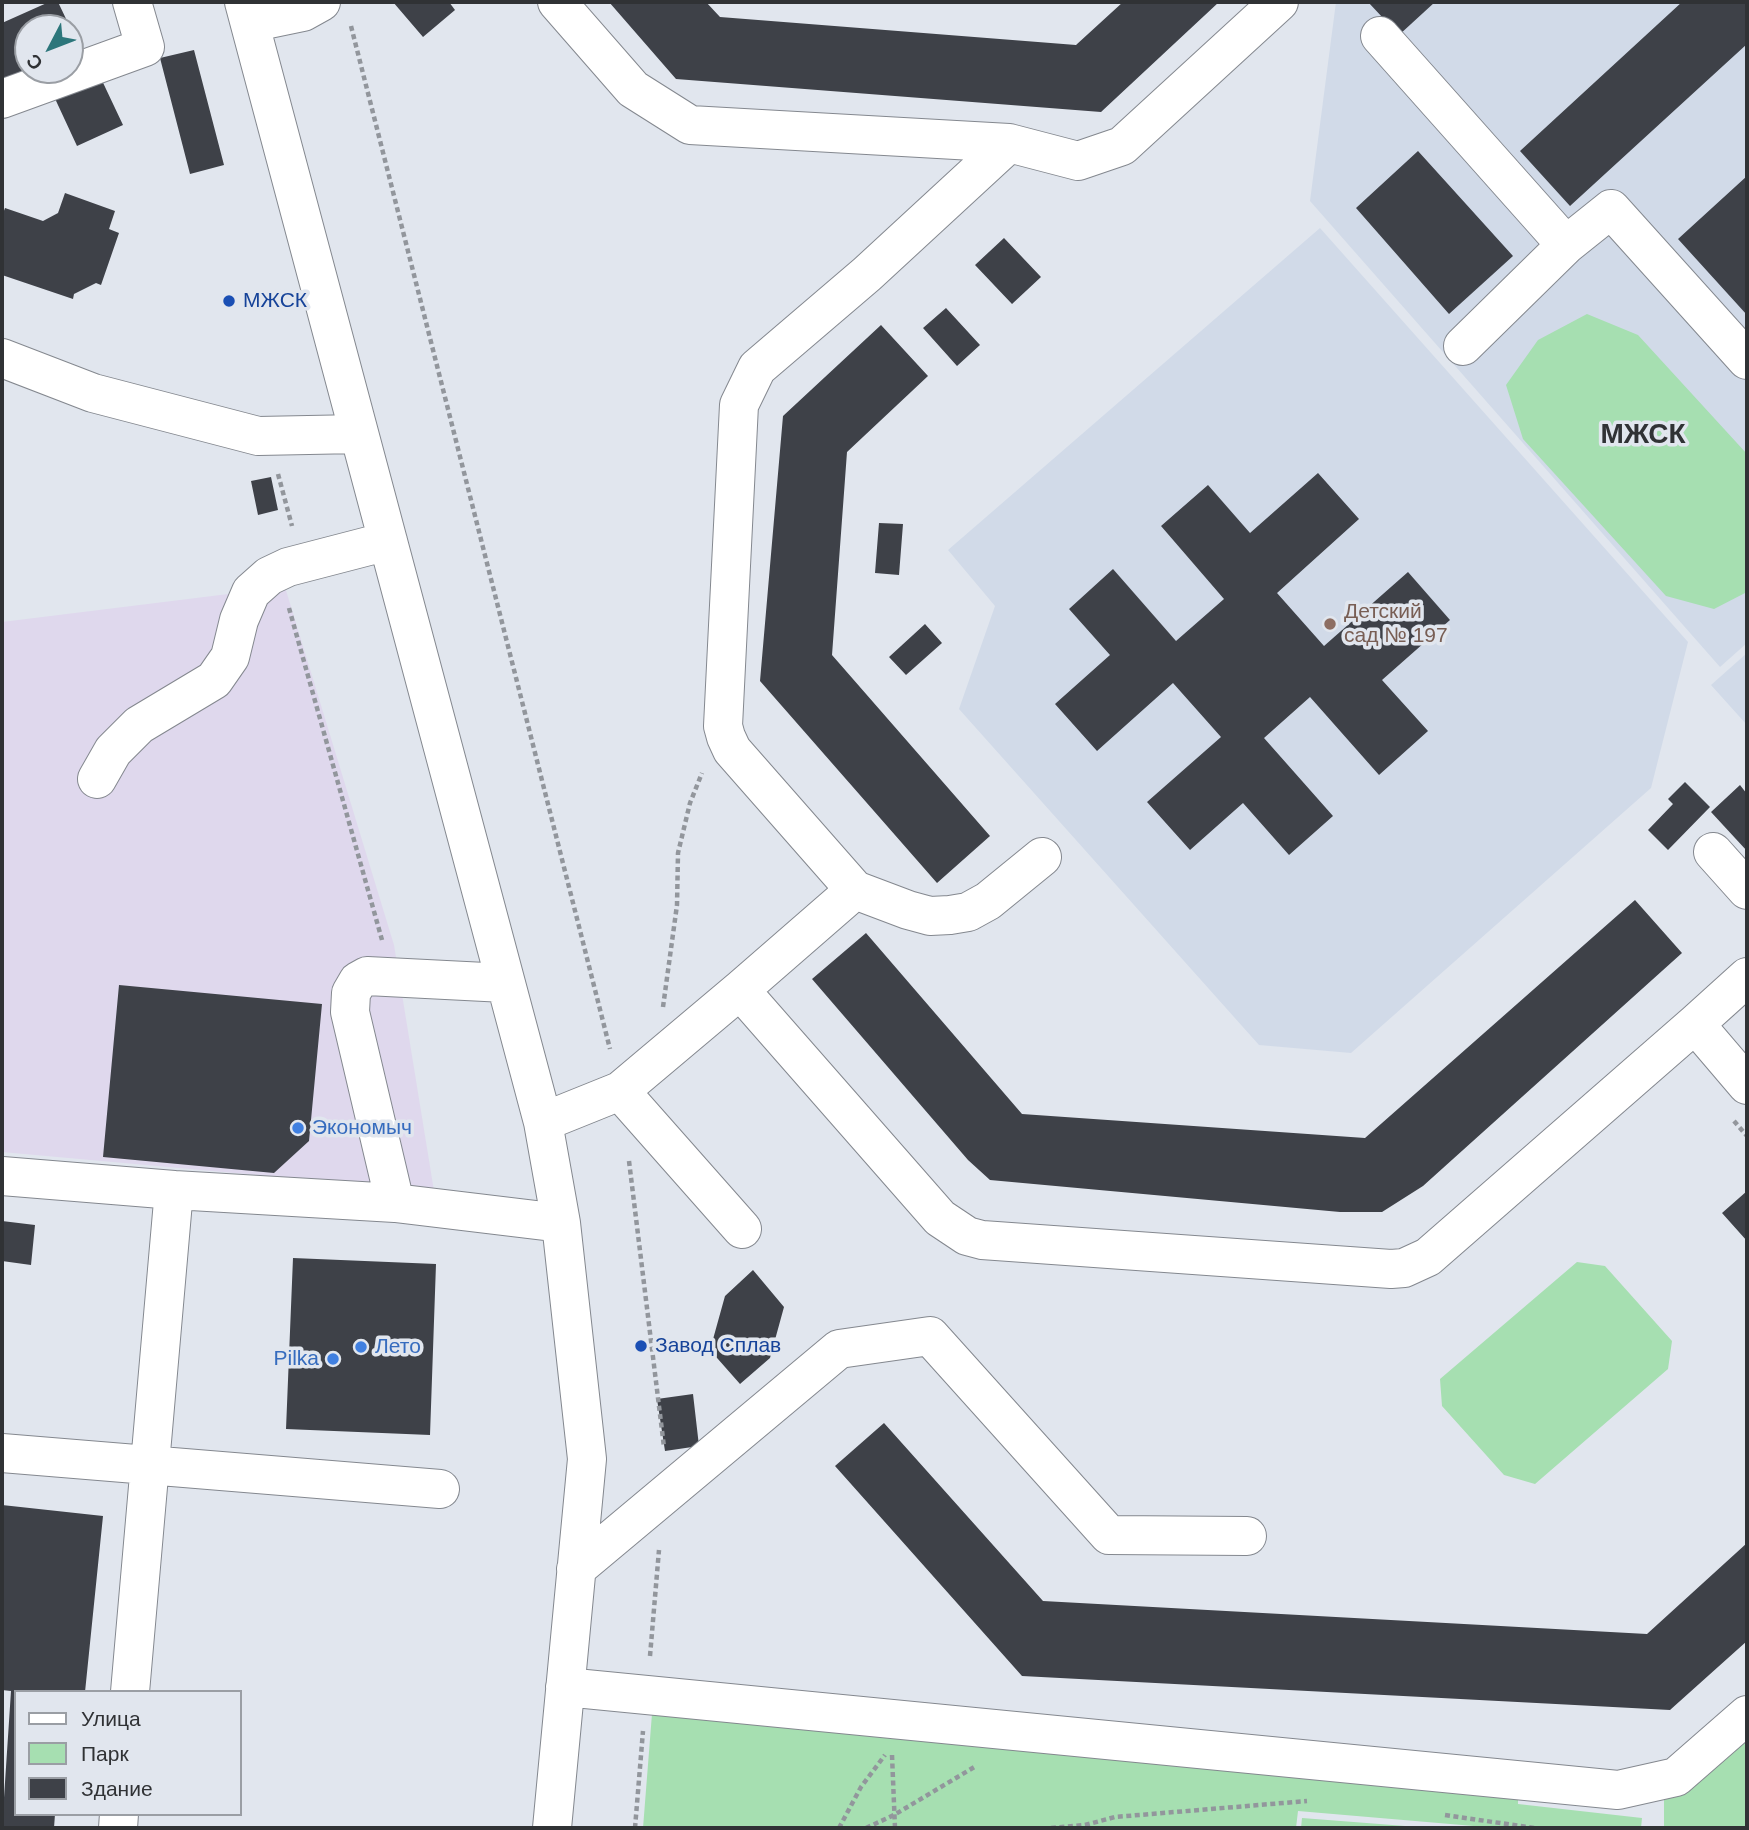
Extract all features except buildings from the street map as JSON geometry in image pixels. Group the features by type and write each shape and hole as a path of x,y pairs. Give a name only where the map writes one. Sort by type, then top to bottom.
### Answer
{"street":[{"path":"2,99 145,47 132,2"},
{"path":"556,2 633,89 690,125 1009,142 1078,161 1122,146 1279,2"},
{"path":"335,8 303,12 247,13 543,1122 561,1223 587,1459 552,1828"},
{"path":"1380,36 1566,244"},
{"path":"1009,142 867,274 757,368 739,405 723,726 732,750 855,890 919,913 950,915 968,912 988,901 1042,857"},
{"path":"1463,345 1566,244 1611,209 1747,360"},
{"path":"2,358 93,393 258,436 359,434"},
{"path":"97,779 113,751 139,725 214,680 230,657 239,620 251,592 269,576 288,567 387,541"},
{"path":"1713,852 1747,890"},
{"path":"543,1122 621,1090 855,890"},
{"path":"395,1203 350,1012 351,993 358,981 367,976 505,983"},
{"path":"740,990 940,1219 967,1236 982,1240 1391,1269 1404,1268 1427,1257 1747,977"},
{"path":"1695,1024 1747,1085"},
{"path":"621,1090 742,1229"},
{"path":"2,1176 173,1190 395,1203 561,1223"},
{"path":"130,1690 173,1190"},
{"path":"576,1569 839,1349 930,1336 1109,1535 1247,1536"},
{"path":"2,1453 440,1489"},
{"path":"565,1687 1618,1790 1676,1777 1747,1715"}],"path":[{"path":"335,8 621,1090"},
{"path":"267,436 297,546 288,567 284,591 392,977"},
{"path":"674,1046 664,1026 662,999 677,905 678,853 697,783 726,737"},
{"path":"629,1157 667,1462 635,1828"},
{"path":"866,1828 894,1815 1031,1733"},
{"path":"839,1828 861,1787 891,1746 895,1828"},
{"path":"1051,1828 1085,1825 1115,1817 1315,1801"},
{"path":"1443,1814 1534,1828"}],"shaded area":[{"path":"1336,2 1747,2 1747,643 1720,667 1310,201"},
{"name":"Детский сад № 197","path":"1320,228 1688,642 1651,788 1351,1053 1259,1045 959,709 995,606 948,550"},
{"path":"285,587 394,945 434,1191 2,1152 2,622"},
{"path":"1747,653 1747,725 1711,685"}],"green space":[{"path":"1587,314 1638,335 1747,454 1747,592 1714,609 1666,596 1523,439 1506,385 1538,340"},
{"path":"1577,1262 1605,1266 1672,1341 1668,1369 1535,1484 1504,1475 1442,1406 1440,1379"},
{"path":"653,1701 1518,1788 1518,1804 1642,1818 1641,1828 1497,1828 1298,1811 1296,1828 643,1828"},
{"path":"1747,1724 1747,1828 1664,1828 1664,1800"},
{"path":"1302,1818 1431,1828 1301,1828"}],"place":[{"name":"МЖСК","path":"229,301"},
{"name":"Детский сад № 197","path":"1330,624"},
{"name":"Экономыч","path":"298,1128"},
{"name":"Завод Сплав","path":"641,1346"},
{"name":"Лето","path":"361,1347"},
{"name":"Pilka","path":"333,1359"}],"district":[{"name":"МЖСК","path":"1643,435"}]}
